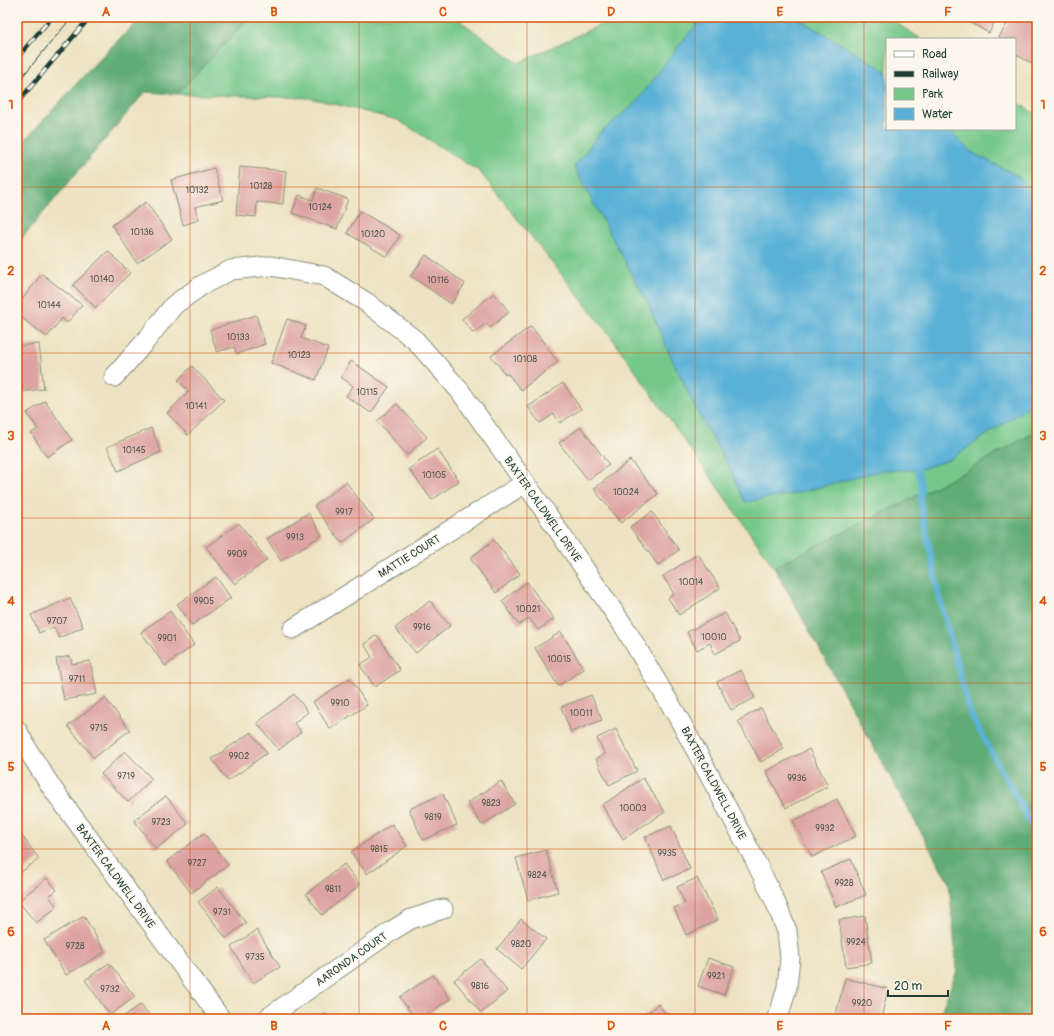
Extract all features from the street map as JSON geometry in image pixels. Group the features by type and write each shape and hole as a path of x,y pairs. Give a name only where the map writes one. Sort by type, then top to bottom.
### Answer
{"street":[{"name":"BAXTER CALDWELL DRIVE","path":"114,377 144,343 174,305 202,285 231,270 271,266 324,276 366,302 415,340 460,391 626,628 679,718 754,858 775,901 787,931 790,958 787,986 776,1019"},
{"name":"MATTIE COURT","path":"293,629 525,483"},
{"name":"BAXTER CALDWELL DRIVE","path":"17,730 52,788 221,1019"},
{"name":"AARONDA COURT","path":"266,1019 393,930 411,920 443,909"}],"green space":[{"path":"142,17 250,17 177,94 145,92 17,244 17,149 101,57"},
{"path":"250,17 455,17 518,63 617,17 888,17 920,38 886,38 886,130 1016,130 1016,102 1037,115 1037,431 961,474 774,567 609,334 480,172 398,120 310,98 177,94"},
{"path":"1037,431 1037,1019 938,1019 957,971 949,883 774,567 961,474"}],"water":[{"path":"704,17 795,17 886,72 886,130 949,130 971,152 1016,175 1037,193 1037,401 949,460 917,470 883,470 798,493 745,502 728,465 700,417 647,302 574,167 601,132 636,103 683,40"}],"building":[{"path":"960,17 997,17 989,33"},
{"path":"1011,17 1037,17 1037,58 1033,64 1016,55 1016,38 999,38"},
{"path":"240,167 286,171 283,204 257,202 256,217 236,215"},
{"path":"214,168 223,200 195,207 199,220 183,225 171,180"},
{"path":"317,188 348,199 337,229 292,213 299,195 313,200"},
{"path":"146,202 172,239 137,263 112,225"},
{"path":"360,211 400,235 387,257 347,233"},
{"path":"108,251 130,273 96,308 73,285"},
{"path":"426,255 465,284 451,304 411,276"},
{"path":"42,274 82,305 67,323 62,318 47,337 17,314 17,306"},
{"path":"494,293 509,312 490,328 486,323 473,333 462,319"},
{"path":"256,315 265,344 237,354 234,347 217,352 210,330"},
{"path":"287,319 306,326 301,338 328,348 316,380 271,363"},
{"path":"531,326 558,362 521,390 508,374 506,375 491,356"},
{"path":"39,344 44,389 18,392 17,346"},
{"path":"351,361 389,387 371,413 346,396 353,386 341,377"},
{"path":"192,366 224,400 188,435 167,413 189,391 178,380"},
{"path":"563,383 581,409 560,423 554,414 540,423 528,407"},
{"path":"45,401 72,440 47,457 31,433 38,429 27,413"},
{"path":"397,404 427,437 407,455 377,421"},
{"path":"581,427 609,465 588,480 559,443"},
{"path":"151,428 161,452 118,471 107,447"},
{"path":"437,449 459,481 432,500 409,469"},
{"path":"630,460 658,494 621,523 594,489"},
{"path":"346,482 374,519 342,543 314,506"},
{"path":"652,512 679,550 658,565 630,527"},
{"path":"308,513 322,535 281,561 267,539"},
{"path":"239,523 267,560 235,584 206,547"},
{"path":"494,540 520,574 496,593 470,558"},
{"path":"698,554 720,588 679,615 668,598 674,594 663,576"},
{"path":"216,577 231,598 192,625 177,604"},
{"path":"527,582 554,619 538,630 529,618 519,625 502,601"},
{"path":"70,598 83,627 59,638 54,627 39,633 31,615"},
{"path":"430,601 450,626 416,653 395,628"},
{"path":"170,611 194,645 165,666 141,632"},
{"path":"725,613 740,641 715,654 710,643 697,650 687,632"},
{"path":"561,632 584,669 558,686 535,648"},
{"path":"377,635 400,670 375,687 360,665 372,657 364,644"},
{"path":"70,656 72,664 90,661 97,694 64,700 56,659"},
{"path":"741,670 755,698 731,710 717,682"},
{"path":"350,678 367,705 330,729 313,702"},
{"path":"294,694 308,712 294,723 301,732 279,750 257,723"},
{"path":"591,695 602,720 571,732 561,707"},
{"path":"105,698 130,730 94,758 68,726"},
{"path":"761,708 784,749 761,762 738,721"},
{"path":"616,729 637,771 609,785 596,759 605,754 597,738"},
{"path":"251,732 267,753 228,781 212,759"},
{"path":"809,749 828,786 786,808 766,771"},
{"path":"125,751 152,779 128,802 101,774"},
{"path":"643,778 665,812 623,839 602,805"},
{"path":"501,781 515,804 482,825 467,803"},
{"path":"443,794 457,825 423,840 409,809"},
{"path":"166,796 188,824 156,849 134,820"},
{"path":"837,799 856,836 812,857 793,821"},
{"path":"392,824 407,846 367,874 351,852"},
{"path":"671,826 690,869 664,880 645,837"},
{"path":"17,829 39,859 17,875"},
{"path":"204,833 228,865 191,893 167,861"},
{"path":"546,850 558,892 528,900 516,858"},
{"path":"851,859 866,895 836,907 821,872"},
{"path":"344,864 360,885 322,915 306,894"},
{"path":"47,878 57,890 49,896 57,907 36,923 18,901"},
{"path":"697,878 718,920 686,935 674,908 685,903 677,887"},
{"path":"218,887 246,923 226,938 198,902"},
{"path":"84,916 105,952 66,975 44,940"},
{"path":"865,916 872,963 846,967 839,920"},
{"path":"521,919 546,939 521,969 497,949"},
{"path":"257,930 280,967 253,983 231,947"},
{"path":"708,958 734,967 724,995 698,986"},
{"path":"481,959 507,991 481,1013 454,980"},
{"path":"109,963 135,997 110,1015 85,980"},
{"path":"433,975 450,999 421,1019 415,1019 400,997"},
{"path":"845,978 888,989 881,1019 835,1018"},
{"path":"141,1004 152,1019 120,1019"},
{"path":"658,1004 670,1019 640,1019"},
{"path":"324,1012 329,1019 316,1019"}],"waterway":[{"path":"914,463 918,471 920,481 920,499 939,595 970,713 1037,835"}],"tram line":[{"path":"17,83 72,17"}],"railway":[{"path":"17,58 52,17"},
{"path":"17,103 90,17"}]}
